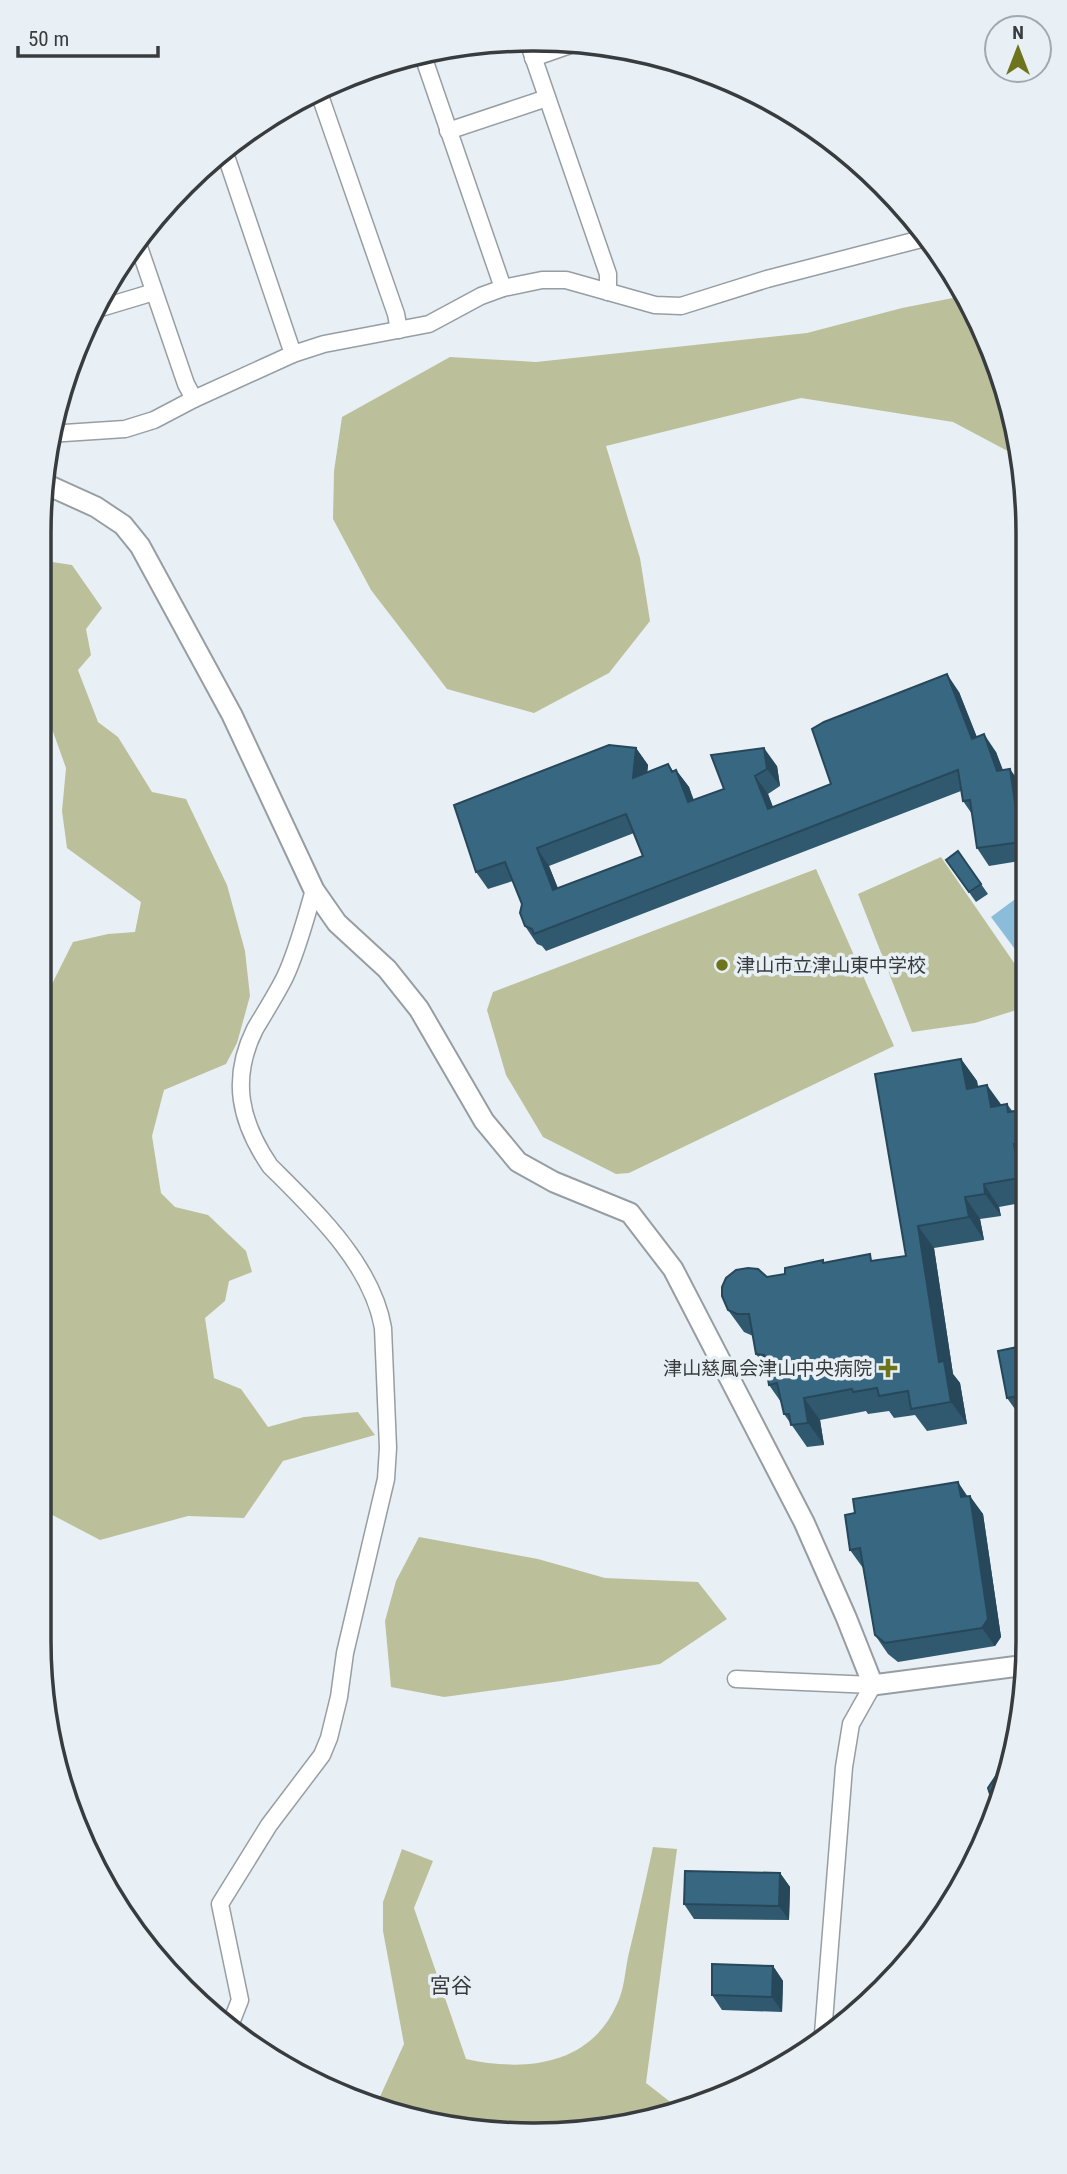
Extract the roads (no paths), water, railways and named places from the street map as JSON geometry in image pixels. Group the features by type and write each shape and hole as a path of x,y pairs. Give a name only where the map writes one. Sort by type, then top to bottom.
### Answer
{"street":[{"path":"531,51 608,274 608,292"},
{"path":"533,58 551,52"},
{"path":"426,63 503,288"},
{"path":"448,131 547,98"},
{"path":"322,100 396,314 399,330"},
{"path":"228,161 293,354"},
{"path":"61,433 125,429 154,420 293,354 324,344 429,324 481,296 503,288 542,280 566,280 655,305 681,306 767,279 916,240"},
{"path":"141,253 186,384 194,399"},
{"path":"108,306 154,292"},
{"path":"53,489 96,508 123,525 140,546 232,715 314,890 337,923 387,969 419,1009 484,1121 518,1162 554,1182 630,1213 673,1269 804,1522 873,1685"},
{"path":"233,2018 240,2000 220,1904 269,1825 322,1755 329,1738 340,1696 345,1653 386,1479 388,1448 380,1311 347,1251 270,1166 260,1151 242,1107 239,1090 247,1049 294,955 314,890"},
{"path":"736,1679 873,1685 1015,1666"},
{"path":"824,2026 844,1767 851,1724 873,1685"}],"water":[{"path":"1016,898 1016,951 991,917"}],"place":[{"name":"津山市立津山東中学校","path":"722,965"},
{"name":"津山慈風会津山中央病院","path":"888,1368"}],"district":[{"name":"宮谷","path":"451,1986"}]}
